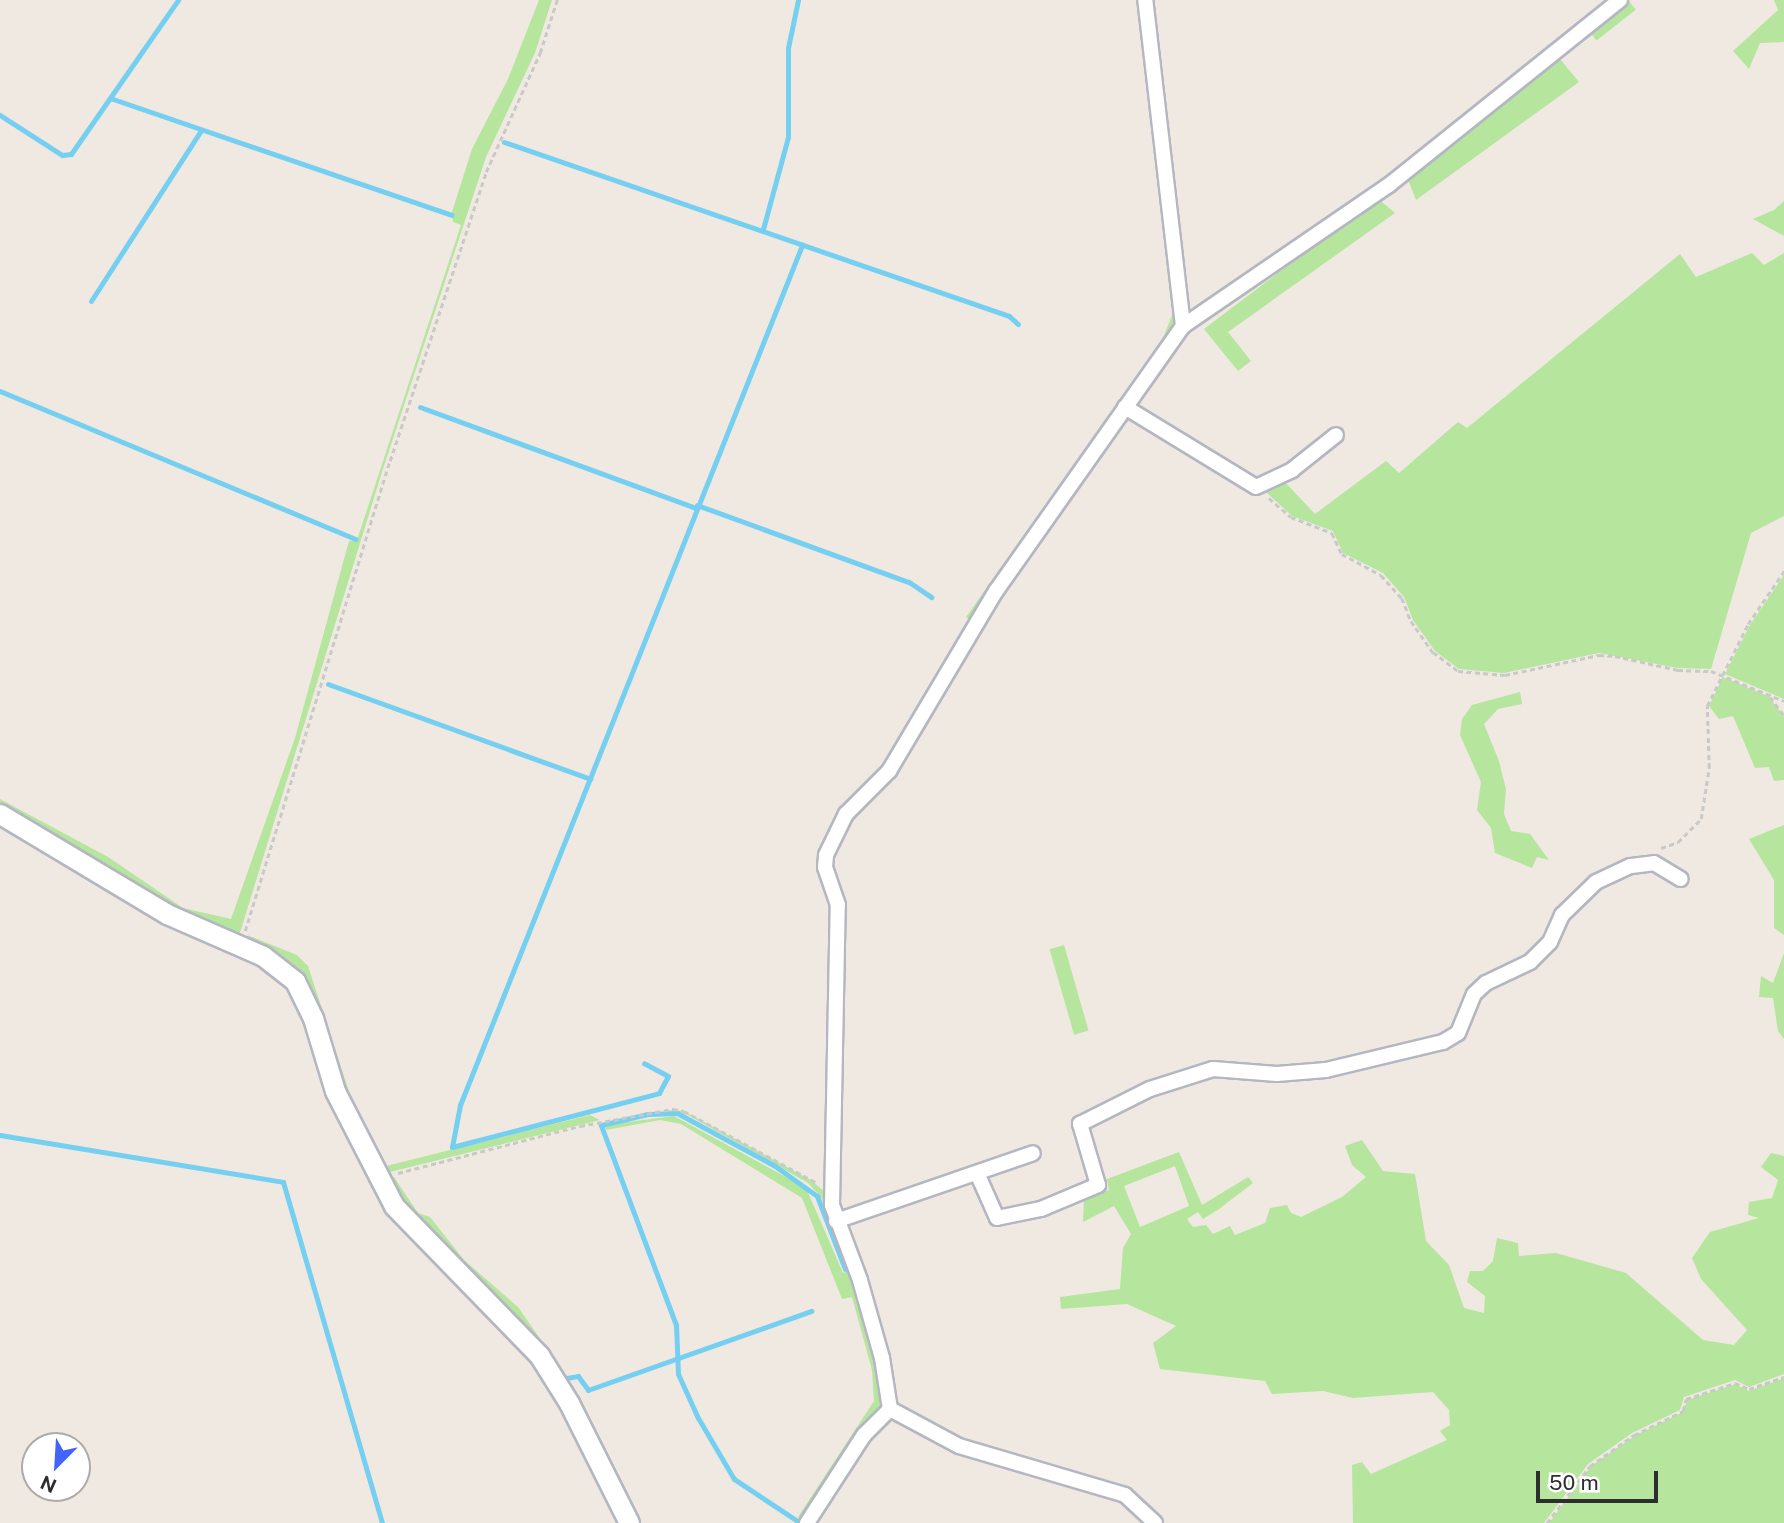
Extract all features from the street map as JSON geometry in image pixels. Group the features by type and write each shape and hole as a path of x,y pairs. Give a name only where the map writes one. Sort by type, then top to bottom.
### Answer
{"street":[{"path":"1145,0 1184,326"},
{"path":"890,1409 882,1358 860,1280 836,1221 831,1194 838,905 825,867 829,841 846,814 889,771 996,591 1184,326 1389,185 1620,0"},
{"path":"1125,407 1255,487 1292,470 1336,435"},
{"path":"0,814 167,914 240,944 281,968 306,999 335,1091 394,1206 539,1356 569,1403 629,1523"},
{"path":"977,1173 997,1218 1041,1209 1098,1185 1080,1124 1150,1089 1213,1069 1277,1074 1326,1070 1443,1042 1458,1033 1474,994 1486,983 1530,962 1550,942 1562,915 1577,898 1614,873 1654,863 1681,879"},
{"path":"836,1221 1033,1153"},
{"path":"807,1523 864,1435 890,1409"},
{"path":"890,1409 959,1446 1125,1495 1155,1523"}],"path":[{"path":"240,944 390,461 486,172 540,53 557,0"},
{"path":"1255,487 1291,517 1332,533 1342,554 1381,575 1402,598 1411,621 1433,652 1458,671 1505,675 1599,655 1722,675 1784,701"},
{"path":"1654,863 1655,850 1685,837 1704,810 1709,768 1705,718 1722,675 1748,624 1784,571"},
{"path":"1768,694 1784,715"},
{"path":"378,1178 580,1126 673,1109 684,1111 764,1153 831,1194"},
{"path":"1547,1523 1590,1465 1634,1435 1683,1412 1686,1399 1735,1383 1749,1389 1784,1377"}],"green space":[{"path":"539,0 552,0 535,53 486,157 382,472 239,936 204,925 0,810 0,799 108,857 183,908 231,919 295,738 349,541 357,540 461,225 453,222 452,212 472,149 508,79"},
{"path":"1774,0 1784,0 1784,42 1760,43 1749,69 1733,51 1778,10"},
{"path":"1629,1 1636,10 1596,40 1590,32"},
{"path":"1560,59 1579,82 1416,200 1407,177"},
{"path":"1784,201 1784,236 1753,219 1774,210"},
{"path":"1372,202 1382,202 1395,213 1228,332 1251,361 1238,371 1204,329"},
{"path":"1752,253 1764,265 1784,253 1784,516 1751,533 1711,669 1678,668 1599,653 1504,673 1459,669 1435,651 1413,620 1404,597 1383,573 1343,553 1333,531 1292,516 1266,492 1284,481 1315,514 1386,461 1399,473 1458,422 1467,428 1680,254 1696,277"},
{"path":"1177,302 1172,332 971,621 966,617 1162,341"},
{"path":"1784,575 1784,699 1725,674 1750,625"},
{"path":"1723,677 1768,696 1784,716 1784,780 1774,781 1769,767 1755,768 1733,716 1719,719 1709,706"},
{"path":"1520,692 1522,704 1498,709 1484,724 1499,761 1506,789 1504,814 1511,831 1530,834 1549,860 1537,857 1532,868 1495,853 1491,828 1477,810 1481,782 1460,735 1462,719 1472,705"},
{"path":"1784,825 1784,935 1774,928 1774,880 1749,839"},
{"path":"247,935 297,955 308,966 352,1101 386,1166 590,1115 600,1120 382,1174 339,1090 314,1006"},
{"path":"1064,945 1089,1031 1074,1035 1050,949"},
{"path":"1784,953 1784,1039 1778,1031 1773,998 1759,997 1761,976 1773,983"},
{"path":"663,1110 684,1111 811,1180 826,1193 865,1307 885,1403 803,1520 798,1517 874,1401 872,1370 852,1297 842,1299 802,1198 681,1124 660,1120 606,1130 605,1125 674,1116 806,1188 843,1273 848,1271 821,1197 808,1183 688,1115"},
{"path":"1362,1140 1383,1171 1415,1174 1426,1241 1449,1265 1464,1308 1484,1313 1485,1296 1467,1282 1470,1271 1483,1271 1493,1261 1497,1238 1518,1243 1519,1256 1556,1253 1626,1273 1703,1340 1734,1345 1747,1330 1701,1279 1692,1258 1710,1232 1759,1218 1748,1215 1749,1202 1772,1198 1778,1180 1761,1167 1771,1153 1784,1156 1784,1374 1749,1387 1735,1380 1684,1397 1680,1410 1632,1433 1588,1464 1544,1523 1353,1523 1352,1465 1362,1462 1371,1474 1447,1440 1440,1431 1450,1425 1449,1410 1433,1392 1353,1398 1323,1391 1272,1394 1265,1381 1160,1369 1153,1343 1176,1326 1127,1304 1061,1309 1060,1297 1120,1289 1123,1248 1131,1234 1114,1206 1083,1222 1084,1198 1109,1190 1107,1179 1179,1152 1202,1205 1248,1177 1253,1183 1219,1209 1203,1219 1198,1212 1187,1219 1193,1227 1206,1225 1213,1234 1230,1226 1235,1235 1265,1223 1270,1208 1287,1205 1291,1213 1301,1217 1342,1197 1366,1177 1352,1165 1345,1146","holes":["1175,1166 1189,1206 1140,1227 1124,1186"]},
{"path":"394,1177 418,1213 430,1217 464,1260 518,1307 566,1376 561,1378 413,1219 385,1179"},
{"path":"1784,1378 1784,1523 1549,1523 1591,1466 1634,1436 1683,1412 1687,1400 1735,1384 1749,1391"}],"waterway":[{"path":"0,115 62,155 71,154 178,0"},
{"path":"763,229 788,137 788,48 798,0"},
{"path":"110,98 451,215"},
{"path":"91,301 201,130"},
{"path":"504,142 1009,316 1018,324"},
{"path":"452,1147 460,1105 802,245"},
{"path":"0,391 355,539"},
{"path":"420,407 696,508"},
{"path":"697,505 909,582 931,597"},
{"path":"328,684 590,779"},
{"path":"452,1147 659,1093 668,1076 644,1063"},
{"path":"799,1522 734,1479 698,1418 678,1374 676,1325 601,1125 648,1114 677,1113 775,1166 817,1196 845,1269"},
{"path":"0,1135 283,1182 382,1523"},
{"path":"566,1378 578,1376 588,1390 811,1311"}]}
